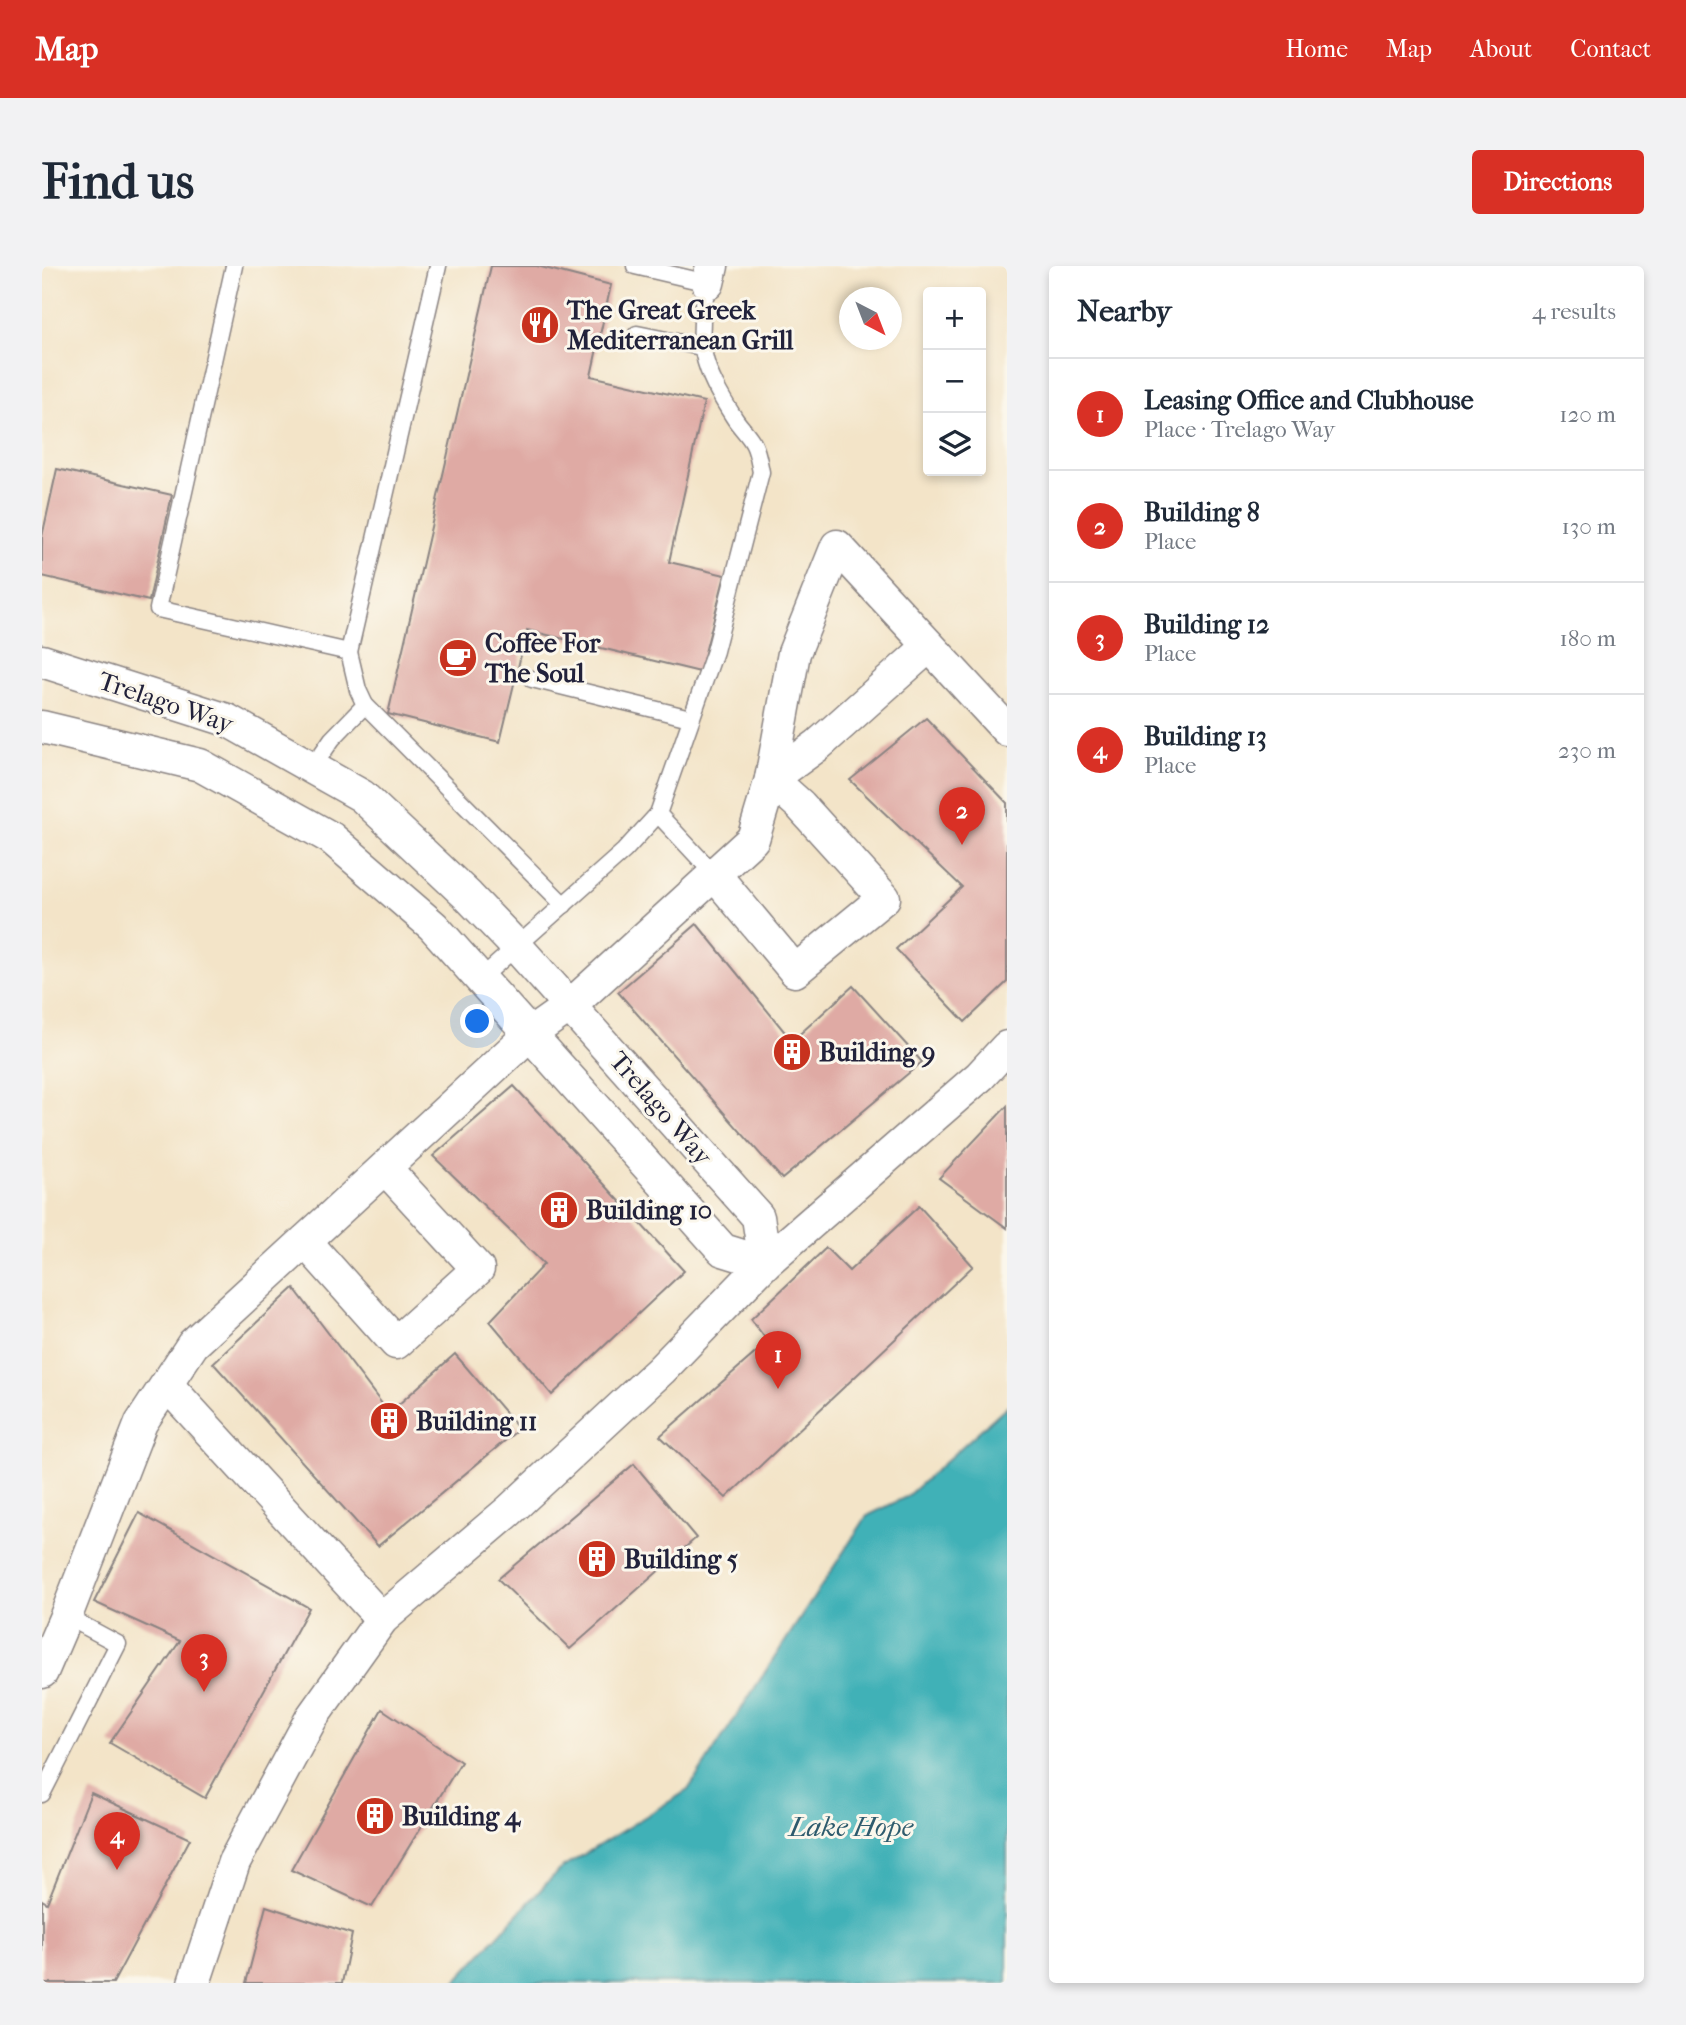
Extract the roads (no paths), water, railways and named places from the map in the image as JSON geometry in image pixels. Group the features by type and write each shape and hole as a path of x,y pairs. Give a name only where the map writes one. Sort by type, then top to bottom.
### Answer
{"street":[{"path":"42,1672 141,1423 193,1344 530,1034 571,1005 753,839 771,779 794,653 837,546 1007,730"},
{"path":"771,779 818,745 929,646"},
{"name":"Trelago Way","path":"42,661 227,720 362,796 468,895 517,947 758,1217 765,1263 723,1250 433,926 331,838 200,765 42,727"},
{"path":"714,874 795,971 884,898 800,805 771,779"},
{"path":"194,1983 234,1862 312,1717 382,1619 509,1510 661,1370 765,1263 980,1076 1007,1047"},
{"path":"306,1241 396,1343 478,1269 385,1167"},
{"path":"167,1385 382,1619"}],"lane":[{"path":"234,266 158,609 349,652"},
{"path":"438,266 349,652 358,690 365,705 564,905"},
{"path":"480,979 624,852 658,814 715,651 761,471 755,447 710,376 701,347 701,314 710,274 635,266"},
{"path":"637,334 701,347"},
{"path":"532,679 690,718"},
{"path":"312,768 332,739 365,705"},
{"path":"658,814 714,874"},
{"path":"42,1794 118,1644 66,1616"}],"water":[{"name":"Lake Hope","path":"1007,1406 1007,1983 454,1983 559,1870 688,1790 867,1516 906,1497"}],"place":[{"name":"The Great Greek Mediterranean Grill","path":"540,325"},
{"name":"Coffee For The Soul","path":"458,658"},
{"name":"Building 8","path":"962,845"},
{"name":"Building 9","path":"792,1052"},
{"name":"Building 10","path":"559,1210"},
{"name":"Leasing Office and Clubhouse","path":"778,1389"},
{"name":"Building 11","path":"389,1421"},
{"name":"Building 5","path":"597,1559"},
{"name":"Building 12","path":"204,1692"},
{"name":"Building 4","path":"375,1816"},
{"name":"Building 13","path":"117,1870"}]}
